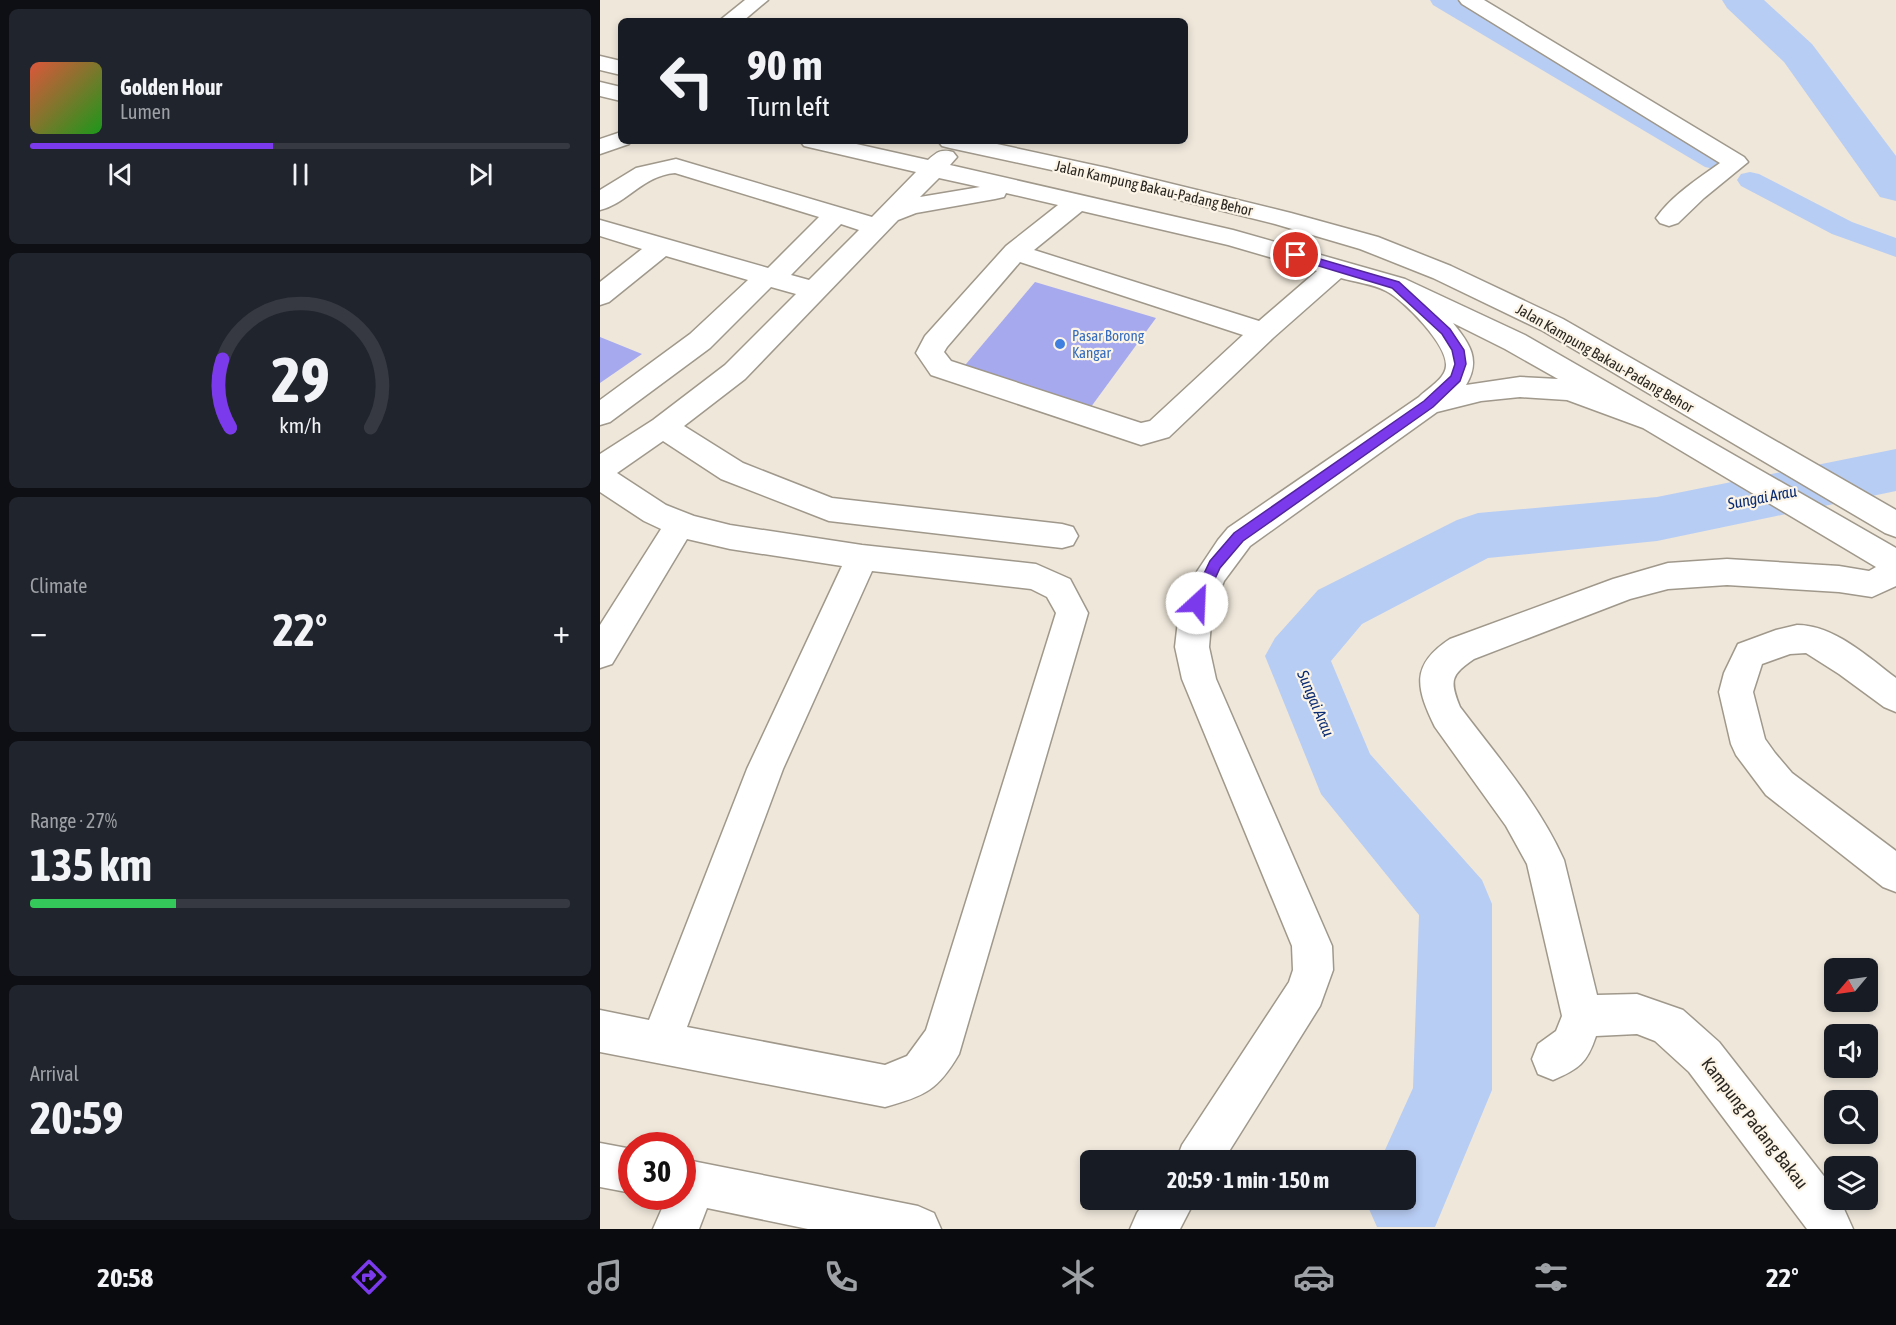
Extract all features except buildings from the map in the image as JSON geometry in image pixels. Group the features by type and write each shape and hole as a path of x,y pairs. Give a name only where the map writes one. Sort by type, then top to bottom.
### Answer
{"street":[{"path":"734,18 758,0"},
{"path":"1469,0 1736,162 1695,193 1669,218"},
{"path":"600,63 618,67"},
{"path":"600,89 618,93"},
{"path":"600,147 618,140"},
{"name":"Jalan Kampung Bakau-Padang Behor","path":"824,144 932,171 1233,238 1396,285 1515,342 1653,422"},
{"path":"600,470 663,427 735,372 932,171 952,144"},
{"name":"Jalan Kampung Bakau-Padang Behor","path":"963,144 1107,175 1369,243 1442,272 1553,325 1896,525"},
{"path":"600,202 646,171 676,166 836,214 884,221 910,206 1016,188"},
{"path":"1078,202 1015,252 935,343 930,353 941,368 1141,434 1159,430 1263,332 1337,267"},
{"path":"600,415 700,341 836,214"},
{"path":"600,228 816,291"},
{"path":"600,296 661,246"},
{"path":"1015,252 1263,332"},
{"path":"1205,1150 1305,992 1313,970 1312,946 1199,680 1192,643 1197,603 1215,565 1239,537 1428,404 1456,378 1461,364 1458,350 1446,332 1396,285"},
{"path":"1428,404 1481,391 1511,388 1570,390 1653,422 1896,563"},
{"path":"663,427 732,471 829,509 1062,536"},
{"path":"600,477 655,513 680,524 730,537 862,557 1036,577 1059,588 1072,613 944,1039 925,1071 908,1080 885,1086 600,1031"},
{"path":"600,654 680,524"},
{"path":"661,1042 765,769 862,557"},
{"path":"1553,1059 1572,1045 1582,1016 1545,860 1519,814 1447,716 1437,693 1436,676 1444,661 1472,645 1624,588 1668,576 1727,573 1839,579 1872,584 1896,571"},
{"path":"1896,697 1826,647 1805,639 1774,644 1750,654 1741,673 1736,692 1749,744 1779,784 1896,874"},
{"name":"Kampung Padang Bakau","path":"1582,1016 1637,1014 1668,1025 1704,1057 1738,1098 1821,1208 1830,1229"},
{"path":"600,1165 618,1168"},
{"path":"696,1183 918,1229"},
{"path":"676,1229 681,1210"},
{"path":"1153,1229 1166,1210"}],"waterway":[{"path":"1441,0 1714,161"},
{"name":"Sungai Arau","path":"1741,0 1798,53 1896,187"},
{"path":"1750,180 1842,228 1896,248"},
{"name":"Sungai Arau","path":"1416,1175 1452,1090 1456,904 1345,773 1297,656 1340,607 1478,536 1657,519 1896,470"}],"place":[{"name":"Pasar Borong Kangar","path":"1060,344"}],"route":[{"path":"1197,603 1215,565 1239,537 1428,404 1456,378 1461,364 1458,350 1446,332 1396,285 1296,255"}]}
